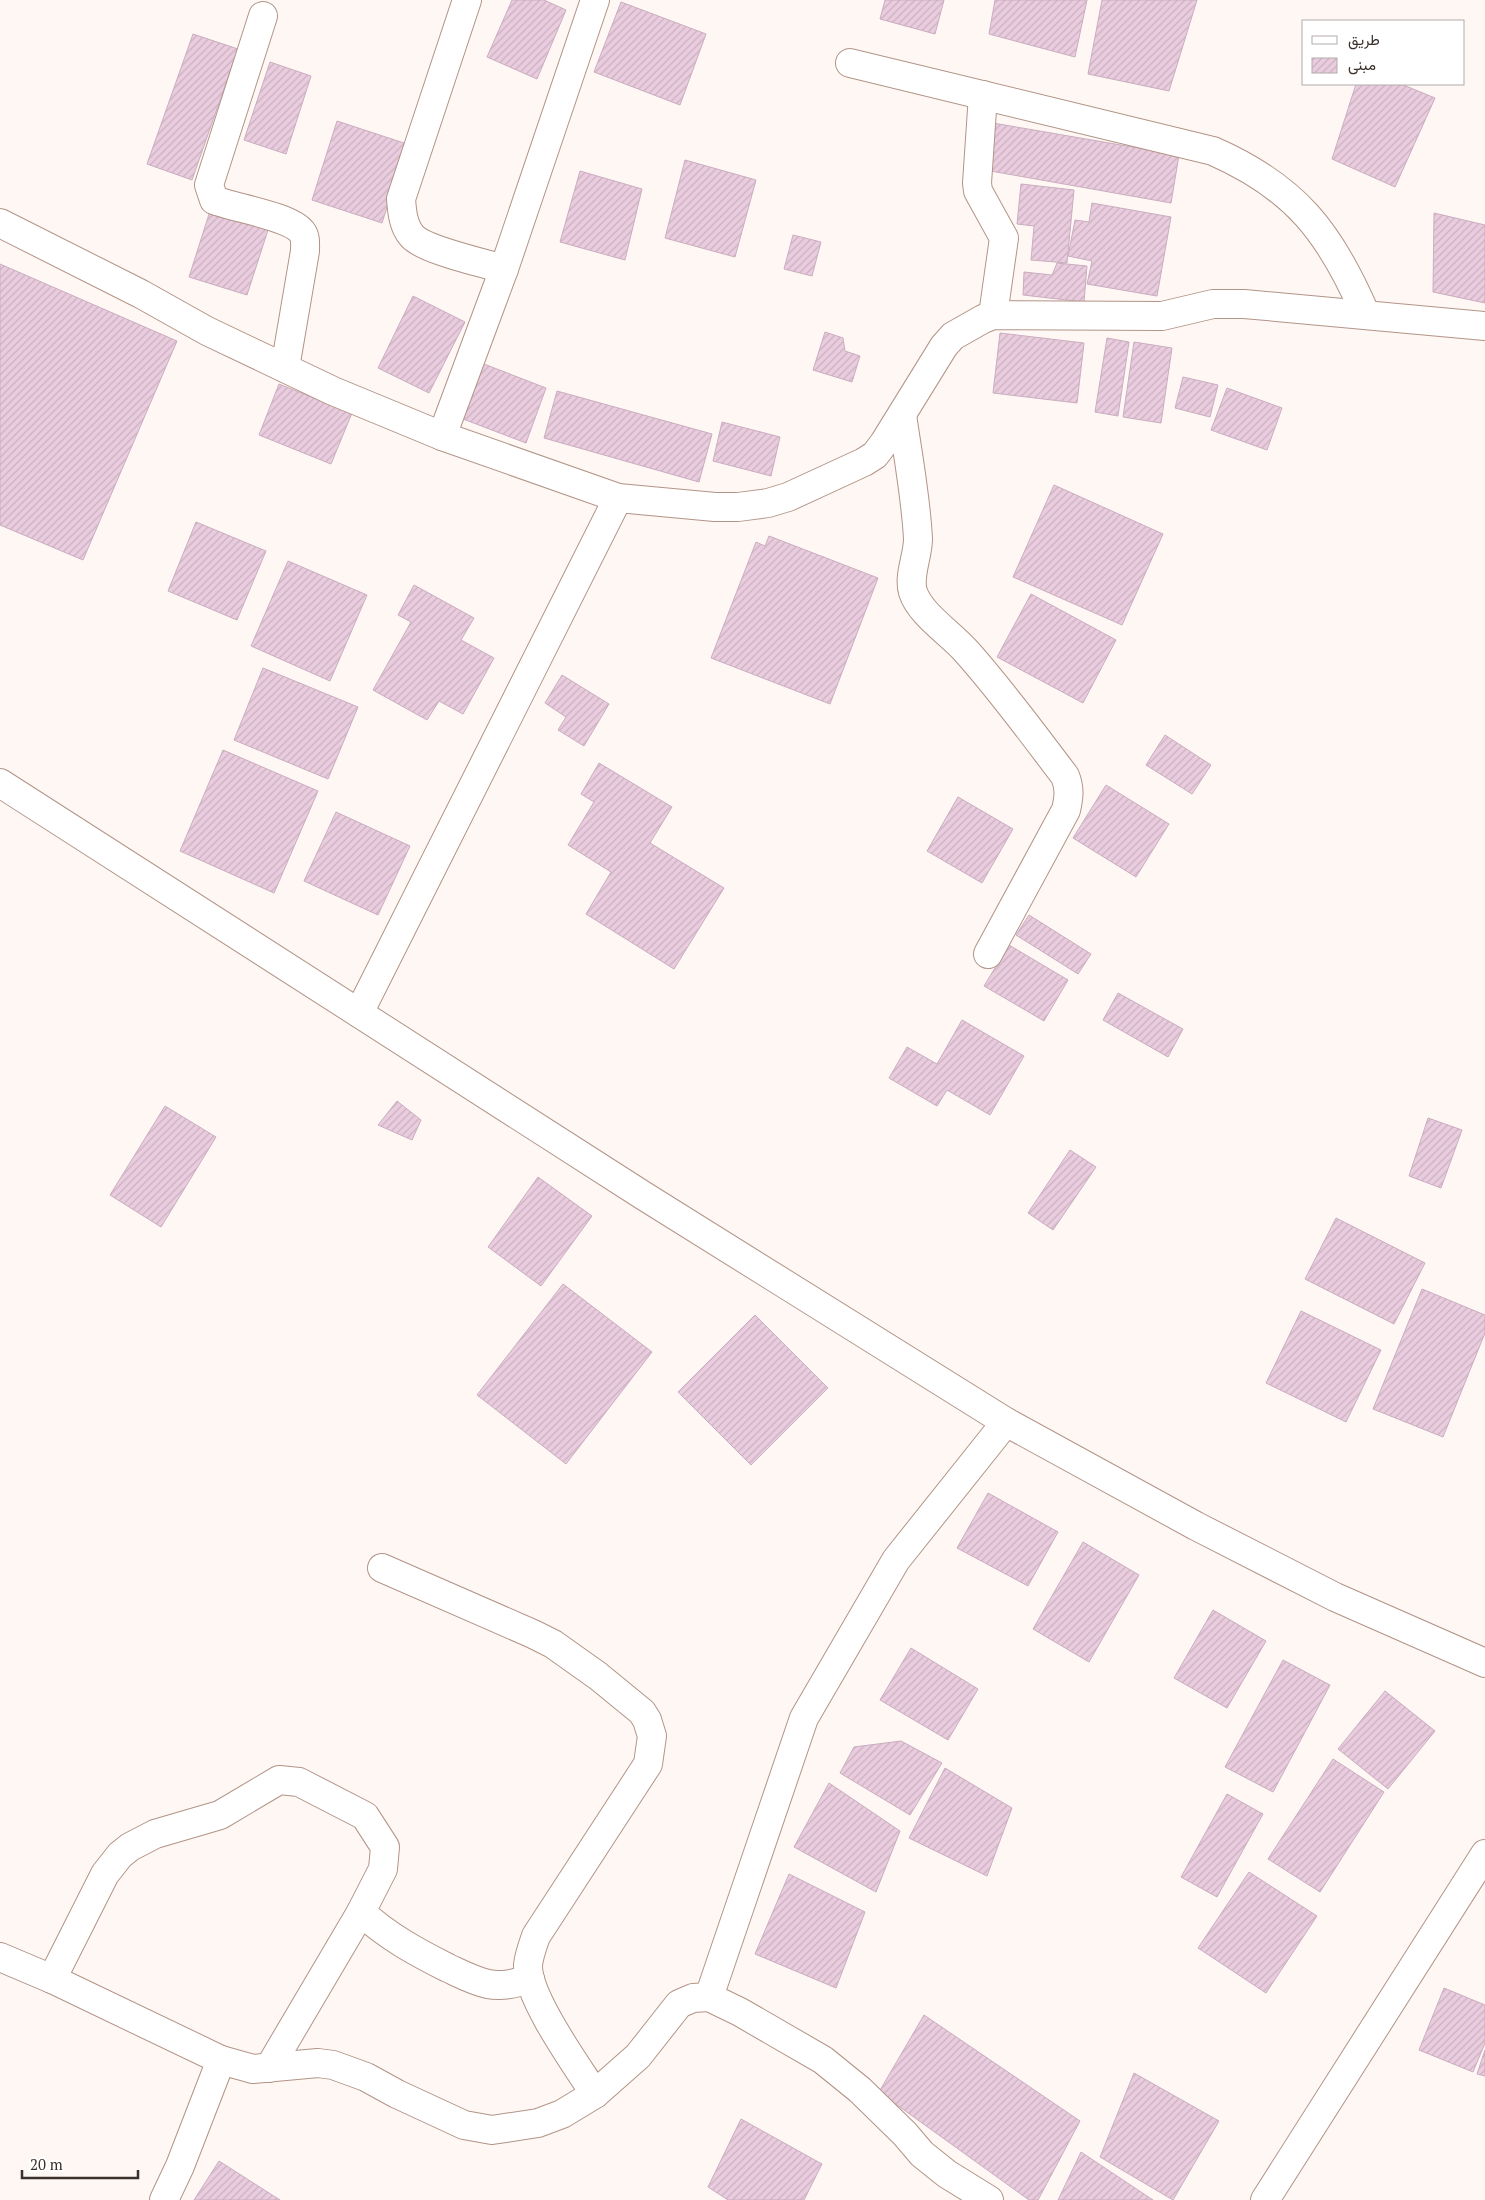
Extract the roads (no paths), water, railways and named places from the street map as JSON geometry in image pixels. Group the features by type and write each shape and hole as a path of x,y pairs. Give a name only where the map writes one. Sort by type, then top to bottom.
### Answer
{"street":[{"path":"467,0 400,199 407,229 413,238 437,250 504,270"},
{"path":"442,436 504,270 596,0"},
{"path":"264,16 209,185 214,200 277,218 295,226 304,236 305,251 285,368"},
{"path":"850,63 1212,151 1245,165 1294,201 1320,228 1348,274 1365,313"},
{"path":"983,95 978,191 1004,238 993,315"},
{"path":"0,223 133,290 207,332 333,391 442,436 618,498 715,507 738,508 768,503 788,497 869,458 884,443 944,346 964,328 993,315 1162,316 1208,305 1226,304 1365,313 1485,326"},
{"path":"902,415 913,487 918,538 912,589 916,601 982,670 1065,776 1068,785 1069,798 1066,810 988,954"},
{"path":"359,1013 618,498"},
{"path":"0,783 644,1196 1006,1422 1196,1526 1326,1592 1485,1663"},
{"path":"709,1997 804,1718 896,1560 1006,1422"},
{"path":"382,1568 504,1619 553,1644 598,1676 642,1712 650,1727 652,1745 648,1764 536,1936 528,1966 530,1980 549,2021 595,2094"},
{"path":"52,1979 105,1874 130,1847 155,1834 220,1815 279,1780 299,1782 365,1816 385,1848 383,1869 361,1912 269,2068"},
{"path":"1265,2200 1485,1854"},
{"path":"361,1912 382,1932 413,1951 470,1978 488,1984 508,1985 530,1980"},
{"path":"0,1957 52,1979 221,2060 254,2069 318,2063 333,2065 366,2077 404,2098 464,2125 492,2130 538,2123 562,2114 595,2094 638,2056 680,2004 693,1998 709,1997 740,2012 823,2060 860,2090 905,2134 922,2154 947,2174 989,2200"},
{"path":"164,2200 180,2166 221,2060"}]}
